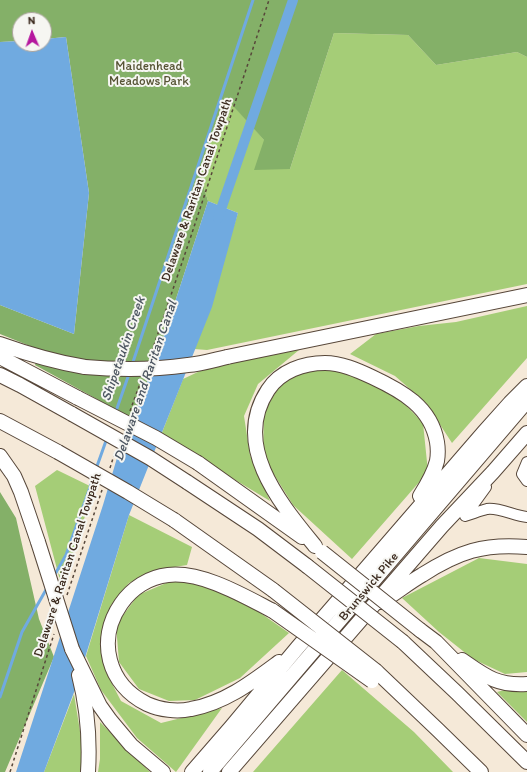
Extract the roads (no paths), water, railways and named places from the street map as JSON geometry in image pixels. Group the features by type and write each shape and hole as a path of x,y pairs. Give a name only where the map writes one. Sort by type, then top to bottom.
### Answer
{"highway":[{"path":"0,344 63,364 85,367 126,369 161,368 189,365 527,295"},
{"path":"0,357 156,438 198,463 319,549 420,630 487,677 504,683 516,685 527,684"},
{"path":"319,549 296,522 270,484 256,448 256,420 259,407 264,396 271,385 278,378 301,366 313,363 327,363 361,372 383,382 416,403 431,423 438,448 437,460 429,481 402,526"},
{"path":"0,375 150,458 258,529 403,642 458,693 524,758"},
{"path":"192,772 402,526 484,432 527,386"},
{"name":"Brunswick Pike","path":"210,772 527,401"},
{"path":"0,421 58,452 174,520 273,590 438,730 478,769"},
{"name":"Brunswick Pike","path":"229,772 442,526 493,472 527,433"},
{"path":"0,456 14,476 21,492 80,677 88,738 88,768"},
{"path":"370,608 422,575 458,555 477,549 494,546 527,547"},
{"path":"298,647 256,679 230,696 203,706 179,710 152,706 128,692 114,672 110,660 108,634 116,611 133,590 156,577 181,575 200,578 240,594 273,611 374,676"},
{"path":"436,642 527,736"},
{"path":"72,649 100,706 110,720 131,744 163,772"}],"lane":[{"path":"507,456 465,516 488,509 506,511 527,517"},
{"path":"527,462 522,474 527,481"}],"water":[{"path":"66,37 89,193 74,334 0,305 0,42 12,41 12,52 52,52 52,38"},
{"path":"208,201 238,213 212,307 129,515 76,687 44,772 16,772 117,458 158,354"}],"waterway":[{"name":"Shipetaukin Creek","path":"132,365 253,0"},
{"name":"Delaware and Raritan Canal","path":"218,218 293,0"},
{"name":"Shipetaukin Creek","path":"115,414 129,374"},
{"name":"Shipetaukin Creek","path":"96,469 107,438"},
{"name":"Shipetaukin Creek","path":"54,576 66,555 94,476"},
{"name":"Shipetaukin Creek","path":"0,697 22,632 47,588"}],"park label":[{"name":"Maidenhead Meadows Park","path":"149,74"}]}
